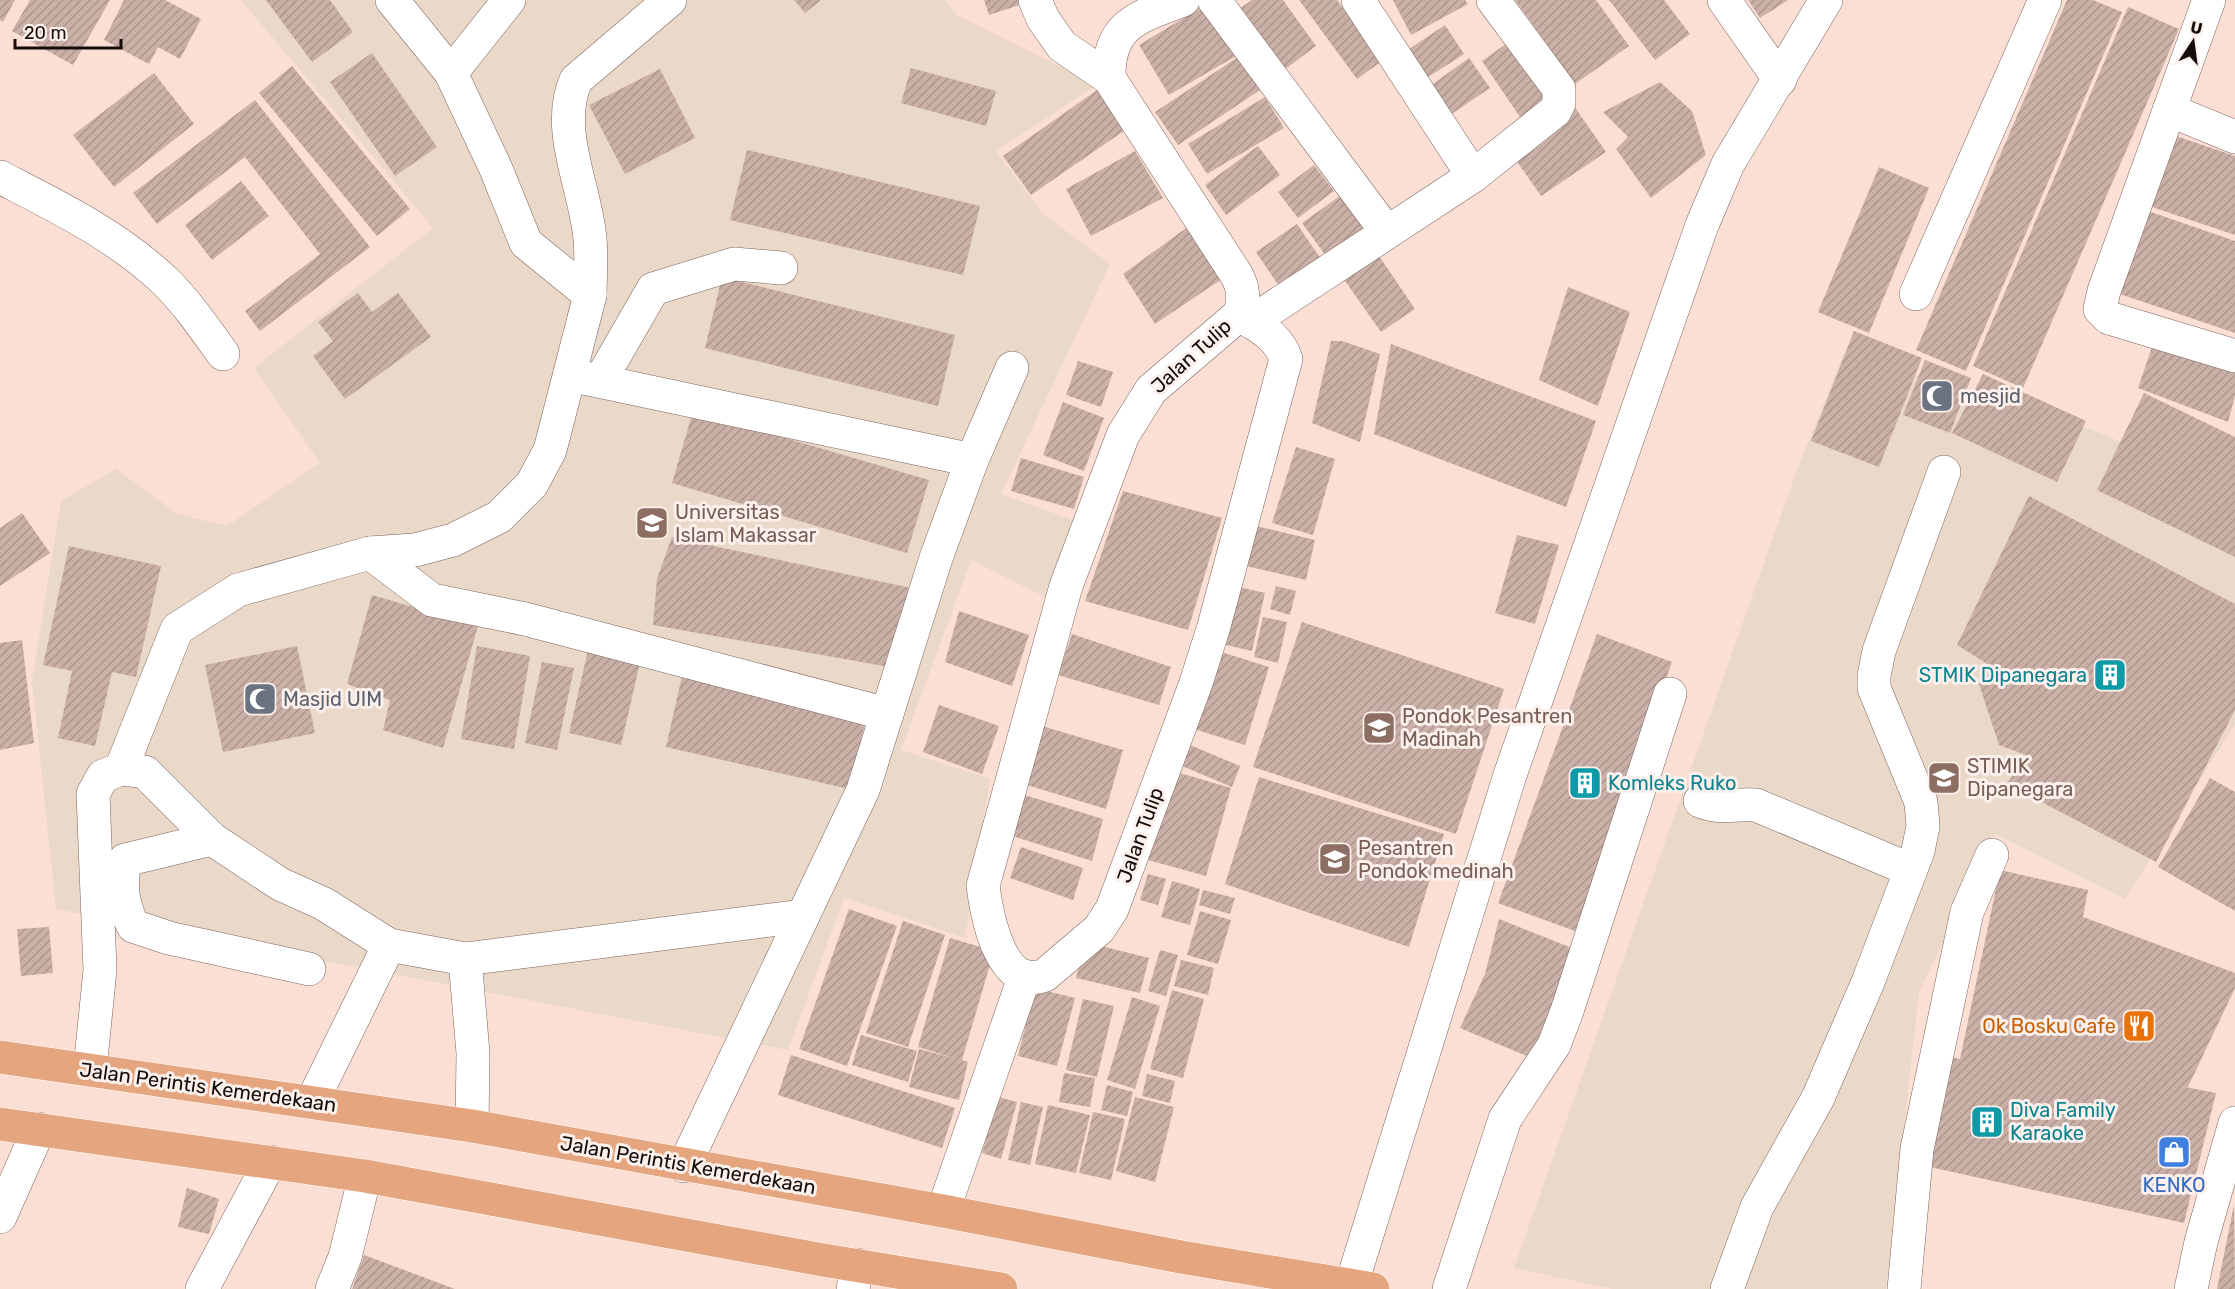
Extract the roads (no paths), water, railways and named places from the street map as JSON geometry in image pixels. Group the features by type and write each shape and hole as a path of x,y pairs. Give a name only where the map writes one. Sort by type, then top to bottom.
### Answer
{"highway":[{"name":"Jalan Perintis Kemerdekaan","path":"0,1057 472,1126 943,1211 1181,1257 1362,1287"},
{"path":"0,1124 364,1176 855,1277 1001,1289"}],"street":[{"path":"392,0 451,73 496,168 526,243 590,295"},
{"path":"451,73 509,0"},
{"path":"585,378 590,295 590,238 571,145 570,94 576,80 670,0"},
{"path":"1035,0 1043,19 1062,46 1109,78 1243,286 1245,318 1473,176 1555,111 1560,96 1559,89 1493,0"},
{"path":"1109,78 1109,58 1114,39 1146,14 1183,0"},
{"path":"1214,0 1386,231"},
{"path":"1358,0 1473,176"},
{"path":"1724,0 1780,80"},
{"path":"1362,1287 1510,775 1702,225 1728,164 1826,0"},
{"path":"1916,294 2045,0"},
{"path":"2209,0 2104,291 2100,309 2109,318 2235,356"},
{"path":"2169,110 2235,137"},
{"path":"0,177 86,221 165,282 195,314 223,354"},
{"path":"121,769 177,629 238,590 370,553 415,550 453,540 499,517 532,484 585,378 653,289 734,264 781,268"},
{"name":"Jalan Tulip","path":"1245,318 1272,335 1282,348 1286,359 1214,626 1196,683 1112,909 1099,928 1045,975 1035,979 1023,978 1012,972 1003,956 987,917 982,886 1066,586 1123,435 1136,410 1151,390 1245,318"},
{"path":"684,1166 863,790 936,558 972,460 1012,368"},
{"path":"585,378 972,460"},
{"path":"1727,1289 1757,1207 1818,1098 1868,982 1918,851 1923,826 1921,802 1874,688 1874,676 1879,651 1944,472"},
{"path":"370,553 432,600 525,620 887,714"},
{"path":"1449,1289 1505,1119 1536,1076 1561,1028 1670,694"},
{"path":"309,969 169,938 133,926 123,904 121,879 110,856 93,794 104,776 121,769 145,772 212,839 280,884 324,904 389,945 465,958 803,916"},
{"path":"1700,801 1718,808 1738,804 1756,805 1911,870"},
{"path":"110,856 212,839"},
{"path":"1904,1289 1917,1149 1967,912 1992,855"},
{"path":"90,1069 110,856"},
{"path":"312,1102 389,945"},
{"path":"465,958 473,1053 472,1126"},
{"path":"943,1211 1023,978"},
{"path":"2191,1289 2201,1242 2235,1123"},
{"path":"0,1217 39,1129"},
{"path":"202,1289 270,1162"},
{"path":"332,1289 345,1257 364,1176"}],"place":[{"name":"mesjid","path":"1937,396"},
{"name":"Universitas Islam Makassar","path":"652,523"},
{"name":"STMIK Dipanegara","path":"2110,675"},
{"name":"Masjid UIM","path":"260,699"},
{"name":"Pondok Pesantren Madinah","path":"1379,728"},
{"name":"STIMIK Dipanegara","path":"1944,778"},
{"name":"Komleks Ruko","path":"1585,783"},
{"name":"Pesantren Pondok medinah","path":"1335,859"},
{"name":"Ok Bosku Cafe","path":"2139,1026"},
{"name":"Diva Family Karaoke","path":"1987,1122"},
{"name":"KENKO","path":"2174,1152"}]}
